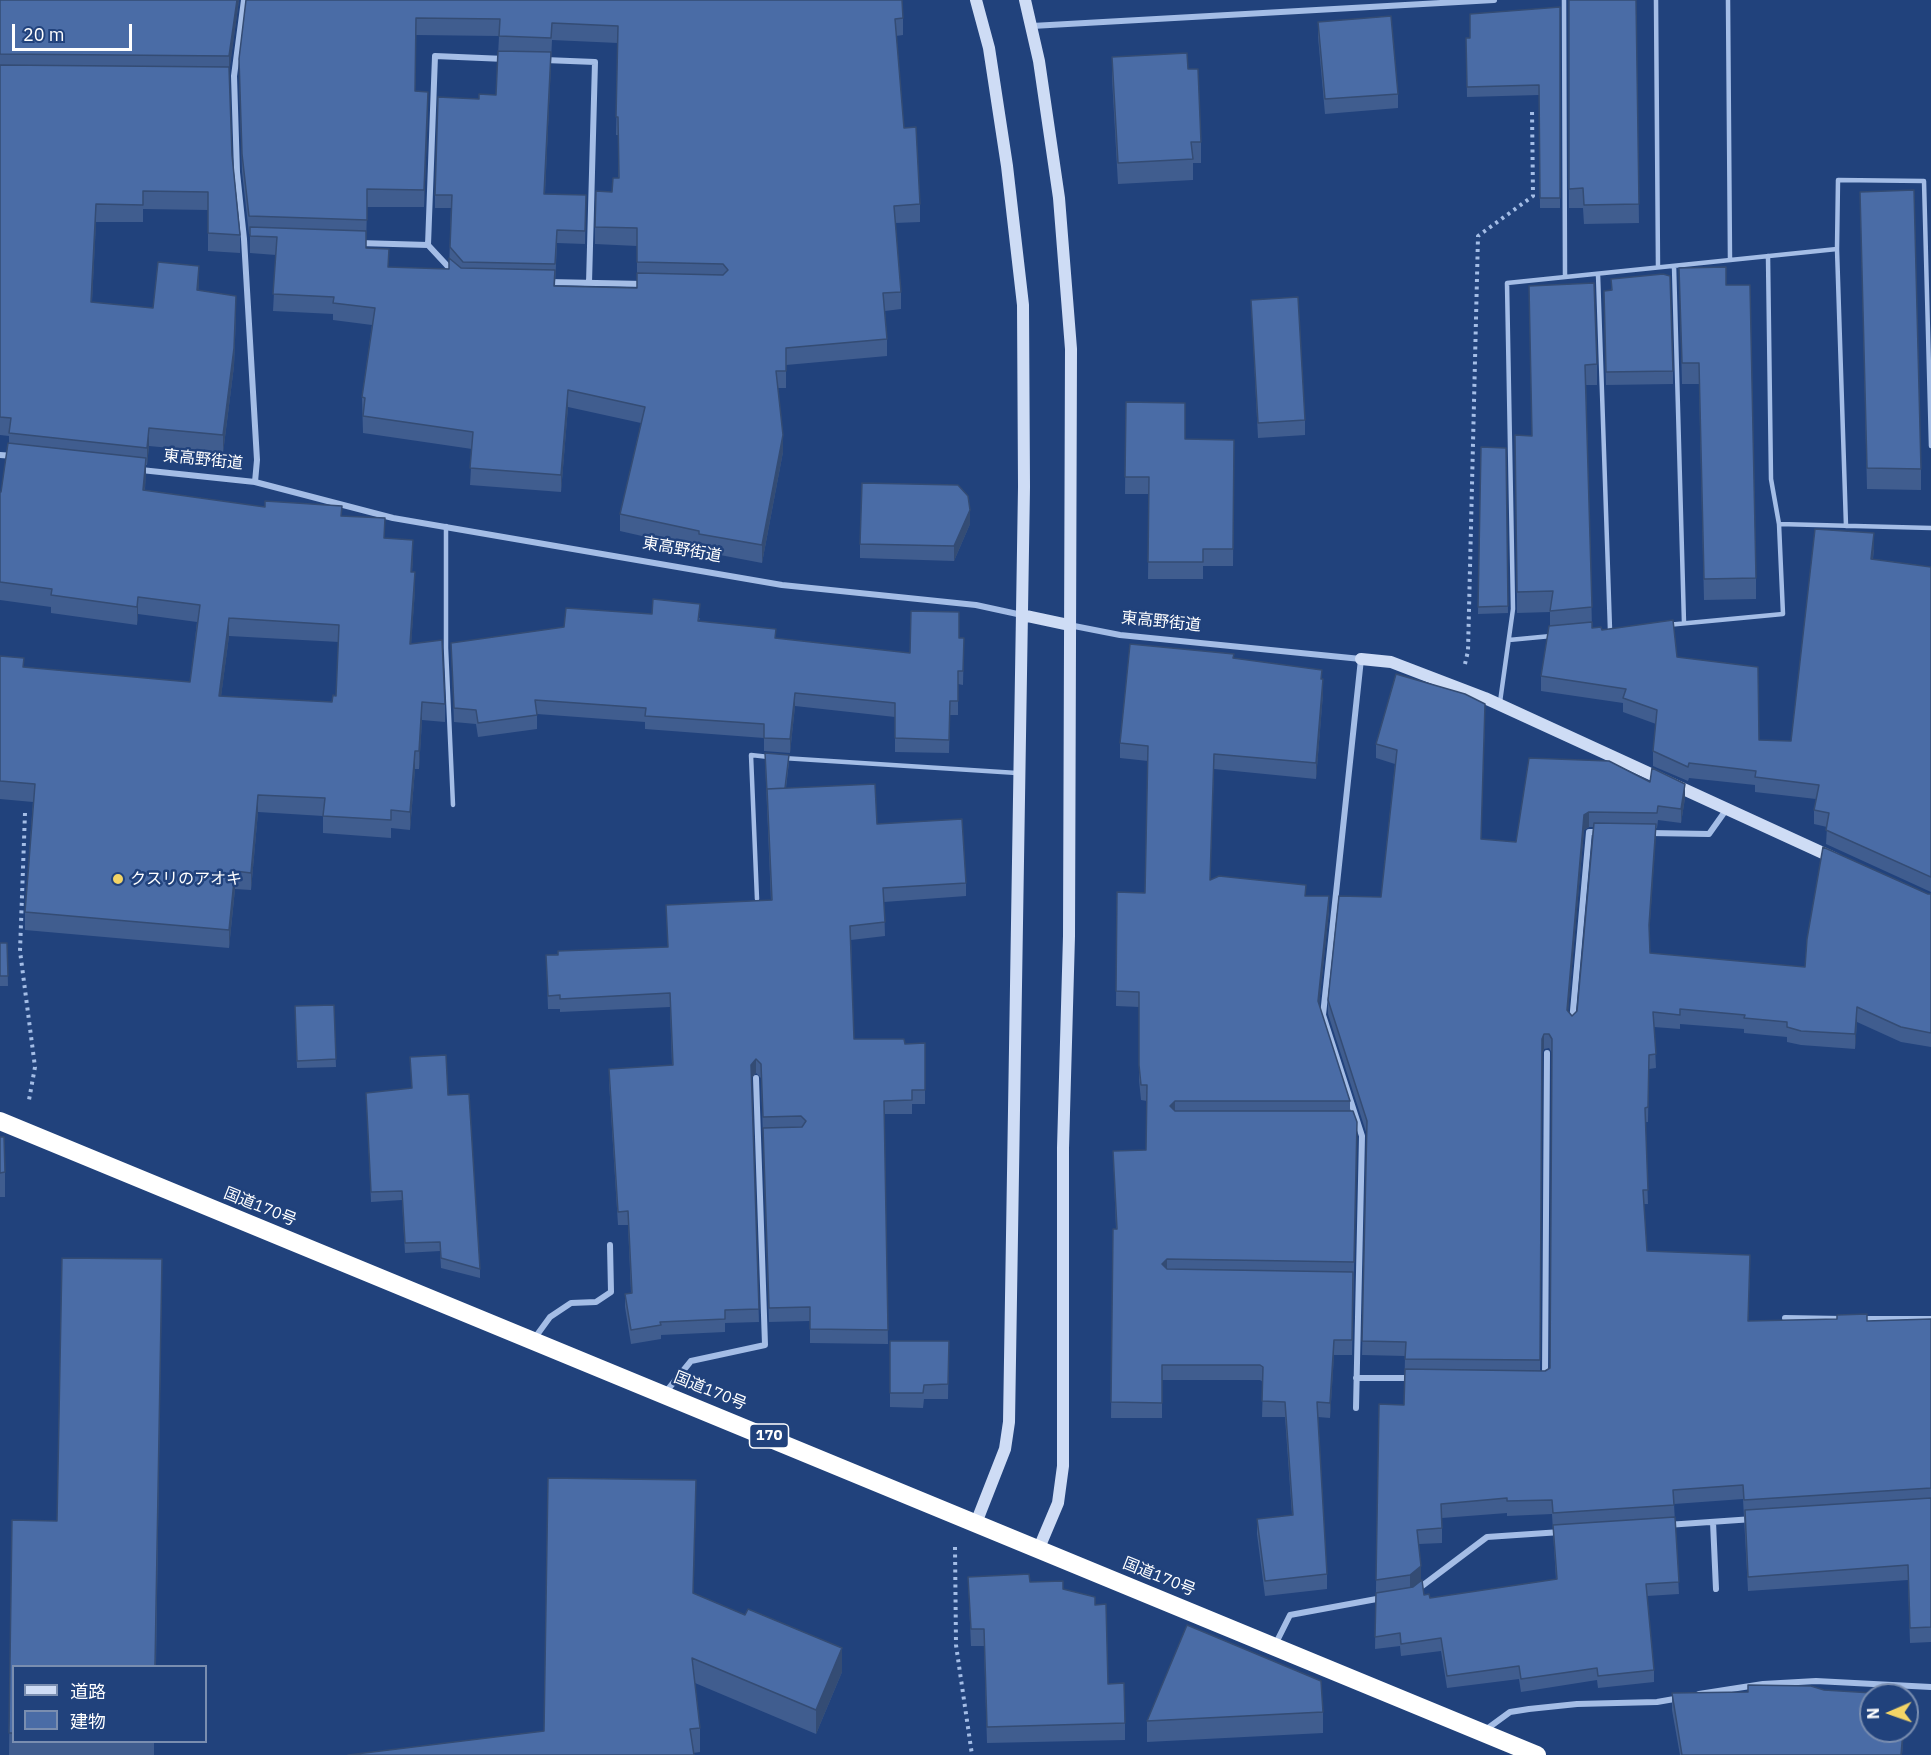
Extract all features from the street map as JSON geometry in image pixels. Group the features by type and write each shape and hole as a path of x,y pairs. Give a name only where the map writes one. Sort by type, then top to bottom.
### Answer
{"highway":[{"name":"国道170号","path":"0,1121 954,1512 1537,1755"}],"street":[{"path":"244,0 234,79 237,172 244,239 257,460 255,482"},
{"path":"976,0 989,48 1023,305 1022,615 1009,1422 1005,1449 976,1523"},
{"path":"1025,0 1059,198 1071,349 1069,936 1063,1148 1063,1466 1058,1503 1039,1548"},
{"path":"1031,26 1372,3 1494,0"},
{"path":"460,280 428,245 435,56 515,59"},
{"path":"538,60 595,62 589,283"},
{"path":"222,79 234,79"},
{"path":"244,239 256,240"},
{"path":"348,243 428,245"},
{"path":"542,282 656,285"},
{"path":"0,455 23,457"},
{"name":"東高野街道","path":"128,469 255,482 393,518 782,585 976,605 1120,635 1360,659"},
{"path":"1356,1408 1362,1136 1323,1015 1360,659 1391,662 1499,704 1850,865"},
{"path":"1644,833 1709,834 1726,810"},
{"path":"1572,1025 1589,832 1611,832"},
{"path":"1534,1380 1545,1380 1547,1053"},
{"path":"664,1393 691,1361 765,1345 756,1078"},
{"path":"1346,1121 1358,1121"},
{"path":"758,1136 769,1136"},
{"path":"534,1340 550,1317 570,1303 596,1302 610,1292 610,1245"},
{"path":"1347,1281 1358,1282"},
{"path":"1785,1318 1931,1319"},
{"path":"1356,1378 1415,1378"},
{"path":"1653,1526 1759,1518"},
{"path":"1713,1522 1716,1589"},
{"path":"1412,1594 1487,1537 1570,1531"},
{"path":"1274,1646 1290,1615 1389,1597"},
{"path":"1482,1732 1510,1712 1529,1708 1658,1702 1763,1684 1816,1682 1931,1687"}],"lane":[{"path":"1564,0 1565,277"},
{"path":"1656,0 1658,267"},
{"path":"1728,0 1730,260"},
{"path":"1846,526 1837,249 1838,180 1924,181 1931,446"},
{"path":"1499,704 1513,609 1507,283 1837,249"},
{"path":"1663,625 1783,614 1779,524 1771,479 1768,256"},
{"path":"1674,266 1684,623"},
{"path":"1598,274 1610,630"},
{"path":"1779,524 1931,528"},
{"path":"446,526 446,648 453,805"},
{"path":"1599,632 1621,629"},
{"path":"1509,640 1554,636"},
{"path":"757,899 751,755 1020,773"}],"path":[{"path":"24,1131 35,1067 20,951 25,813"},
{"path":"954,1512 956,1645 972,1755"}],"building":[{"path":"0,0 237,0 229,56 0,54"},
{"path":"246,0 902,0 903,18 895,19 904,128 916,127 920,204 894,206 901,292 883,293 887,339 786,348 786,371 776,371 783,435 762,545 699,534 699,531 620,514 645,407 568,390 561,475 470,468 473,432 363,416 365,398 362,397 375,308 333,303 334,297 273,294 277,237 250,236 250,227 366,231 366,248 389,249 388,267 449,269 449,258 461,268 555,270 554,286 637,288 637,273 723,275 728,270 723,264 637,262 637,228 595,227 596,191 612,192 613,178 619,178 618,117 616,117 618,26 552,23 551,38 499,36 500,19 416,18 415,91 428,92 424,190 367,189 367,220 249,216 242,154 239,59"},
{"path":"1569,0 1636,0 1639,204 1584,205 1583,188 1569,189"},
{"path":"1560,7 1560,198 1540,198 1539,85 1467,87 1466,38 1470,38 1470,14"},
{"path":"1391,16 1398,94 1325,99 1318,22"},
{"path":"498,51 551,52 544,194 586,195 585,231 557,230 555,264 463,262 450,247 452,195 435,195 438,97 479,99 479,94 496,95"},
{"path":"1187,53 1188,69 1198,69 1201,142 1191,142 1193,159 1118,163 1112,57"},
{"path":"0,65 229,67 232,155 240,235 208,233 208,192 143,191 143,205 96,204 91,302 153,308 158,262 199,266 197,290 236,296 234,348 223,435 149,428 147,448 9,433 11,418 0,417"},
{"path":"1914,190 1921,469 1867,468 1860,192"},
{"path":"1726,267 1726,285 1750,285 1756,578 1704,579 1699,363 1682,363 1679,268"},
{"path":"1663,274 1670,276 1673,371 1606,372 1604,291 1612,290 1611,279"},
{"path":"1594,283 1597,364 1585,365 1592,607 1550,611 1553,591 1517,592 1515,435 1532,436 1529,286"},
{"path":"1298,297 1305,420 1258,423 1251,300"},
{"path":"1126,402 1185,403 1185,439 1234,440 1233,549 1203,549 1203,562 1148,562 1149,477 1125,477"},
{"path":"8,443 146,458 143,490 265,507 265,501 342,506 341,516 385,518 384,538 413,540 411,572 415,572 410,644 442,640 445,704 422,702 419,751 415,751 410,812 391,810 391,820 323,816 325,798 258,795 251,873 235,871 229,930 25,912 35,784 0,781 0,656 24,658 23,667 190,682 200,605 138,597 137,607 51,595 52,589 0,582 1,492","holes":["229,618 339,625 336,696 333,695 332,702 219,696"]},
{"path":"1481,447 1506,448 1508,606 1478,607"},
{"path":"862,483 958,485 968,496 970,510 954,546 860,544"},
{"path":"1815,529 1874,533 1871,559 1931,567 1931,877 1826,830 1829,813 1814,810 1819,785 1755,777 1756,771 1689,763 1688,767 1653,751 1657,710 1623,698 1626,689 1541,676 1549,626 1592,622 1592,628 1601,627 1602,630 1673,620 1677,657 1758,667 1759,740 1791,741"},
{"path":"653,599 700,604 698,621 776,629 775,638 910,653 911,611 959,612 959,638 964,638 963,671 958,671 958,701 950,701 949,740 895,738 895,703 795,693 790,739 764,738 764,724 645,716 646,708 535,700 537,715 478,723 476,710 454,708 451,643 564,627 566,608 652,614"},
{"path":"1130,644 1234,654 1233,658 1322,670 1316,763 1214,754 1210,880 1219,876 1306,885 1305,896 1329,896 1318,1001 1350,1101 1175,1101 1170,1106 1175,1111 1353,1111 1357,1122 1354,1262 1167,1259 1162,1264 1167,1269 1353,1272 1352,1340 1334,1340 1330,1403 1317,1402 1327,1574 1265,1581 1257,1519 1293,1515 1285,1402 1262,1401 1263,1367 1260,1365 1162,1365 1162,1403 1111,1402 1113,1229 1117,1229 1113,1151 1146,1150 1147,1085 1141,1085 1139,1065 1139,992 1116,991 1117,892 1145,893 1148,746 1120,743"},
{"path":"1396,674 1465,694 1485,704 1481,839 1516,842 1529,758 1609,761 1650,782 1652,768 1685,784 1681,809 1658,806 1657,813 1589,812 1584,815 1567,1010 1572,1016 1577,1011 1594,823 1656,824 1649,925 1650,953 1805,967 1807,939 1823,847 1931,894 1931,1033 1901,1027 1857,1007 1855,1034 1801,1031 1787,1027 1787,1022 1744,1018 1745,1015 1680,1009 1680,1015 1653,1012 1656,1054 1649,1055 1648,1107 1645,1108 1648,1190 1643,1190 1647,1251 1750,1255 1748,1321 1837,1319 1837,1315 1867,1314 1867,1321 1931,1319 1931,1488 1744,1500 1743,1485 1673,1490 1674,1505 1553,1513 1552,1500 1507,1501 1507,1498 1441,1504 1442,1528 1417,1530 1421,1566 1410,1575 1376,1580 1379,1404 1404,1405 1405,1369 1545,1371 1550,1368 1552,1039 1549,1034 1544,1034 1542,1039 1540,1360 1405,1359 1406,1342 1362,1341 1367,1121 1328,1000 1339,896 1381,897 1397,750 1376,744"},
{"path":"765,753 789,755 785,788 767,789 767,792"},
{"path":"875,784 877,824 962,819 966,883 883,888 885,922 850,926 854,1039 904,1039 905,1044 925,1043 925,1090 912,1090 912,1100 884,1101 888,1330 810,1329 810,1307 769,1308 763,1128 802,1127 806,1121 801,1116 763,1117 761,1064 756,1059 751,1065 759,1309 725,1310 725,1319 660,1322 661,1325 631,1330 625,1294 632,1293 628,1211 618,1212 609,1069 673,1065 670,993 560,999 560,995 548,996 546,955 558,955 558,951 668,947 666,905 772,900 767,789"},
{"path":"0,943 7,943 8,976 0,976"},
{"path":"334,1005 336,1059 297,1061 295,1006"},
{"path":"446,1055 448,1095 469,1094 480,1269 441,1258 440,1242 405,1243 402,1191 371,1192 366,1093 412,1088 410,1057"},
{"path":"0,1137 4,1137 5,1172 0,1173"},
{"path":"62,1258 162,1259 155,1665 12,1665 12,1733 9,1733 12,1520 57,1521"},
{"path":"890,1341 949,1341 948,1384 924,1385 923,1393 890,1393"},
{"path":"548,1478 696,1480 693,1593 745,1615 748,1609 842,1648 816,1710 692,1658 700,1728 690,1729 694,1755 348,1755 544,1731"},
{"path":"1931,1498 1931,1627 1910,1628 1908,1565 1748,1577 1745,1510"},
{"path":"1675,1517 1679,1582 1646,1584 1654,1670 1598,1676 1597,1668 1521,1679 1519,1666 1447,1676 1441,1638 1401,1644 1400,1633 1375,1637 1376,1593 1413,1587 1422,1580 1424,1595 1429,1594 1430,1598 1557,1579 1553,1525"},
{"path":"1029,1574 1030,1582 1063,1581 1063,1589 1095,1597 1095,1605 1106,1604 1108,1684 1124,1683 1125,1723 987,1727 984,1629 971,1629 968,1577"},
{"path":"1187,1625 1321,1681 1323,1712 1147,1721"},
{"path":"1748,1685 1811,1686 1824,1690 1859,1692 1859,1743 1902,1743 1901,1755 1682,1755 1672,1693 1748,1692"}],"place":[{"name":"クスリのアオキ","path":"118,879"}]}
